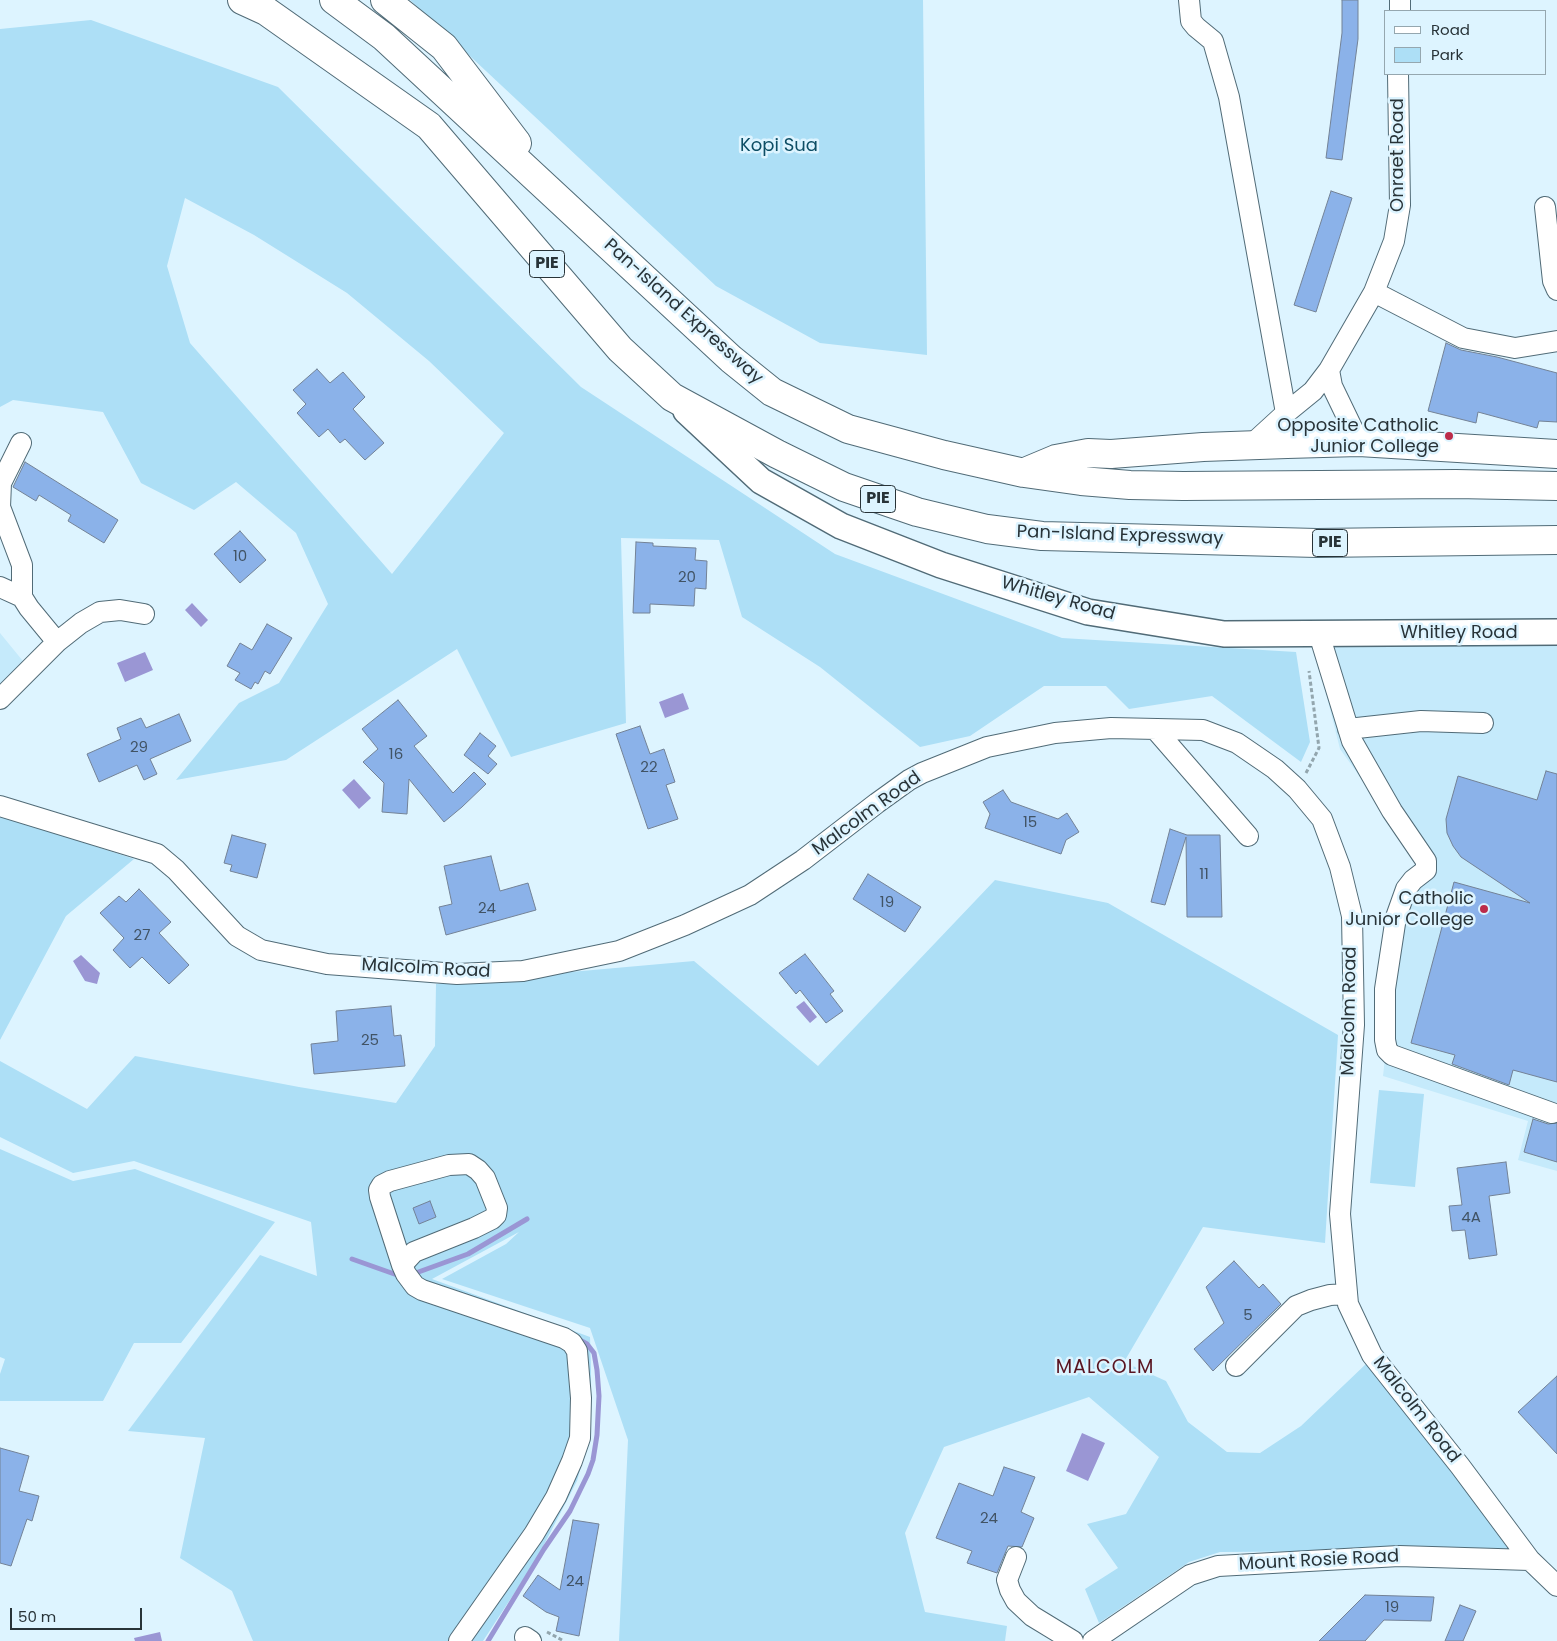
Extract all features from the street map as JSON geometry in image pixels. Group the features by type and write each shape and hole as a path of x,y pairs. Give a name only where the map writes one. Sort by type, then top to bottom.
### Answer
{"highway":[{"name":"Pan-Island Expressway","path":"242,0 266,11 429,126 620,349 672,397 777,454 844,487 917,512 987,529 1042,536 1317,543 1557,540"},
{"name":"Pan-Island Expressway","path":"334,0 384,37 731,359 772,392 848,429 944,455 1024,473 1081,481 1156,486 1456,484 1557,486"},
{"path":"385,0 444,48 563,204"},
{"path":"1024,473 1056,458 1075,454 1252,445 1358,442 1557,454"}],"main road":[{"name":"Whitley Road","path":"672,397 760,480 841,526 941,565 1088,612 1224,634 1557,632"}],"street":[{"path":"1189,0 1191,21 1213,41 1229,97 1286,413"},
{"name":"Onraet Road","path":"1252,445 1312,391 1329,370 1374,292 1394,241 1400,205 1398,75"},
{"path":"1545,207 1553,281 1557,290"},
{"path":"1374,292 1463,338 1515,348 1557,341"},
{"path":"1329,370 1332,386 1358,442"},
{"path":"21,443 1,483 0,507 22,565 22,597 57,642"},
{"path":"0,587 22,597"},
{"path":"0,699 57,642 81,623 100,612 120,610 144,614"},
{"path":"1319,634 1352,741 1392,812 1426,861 1426,870 1413,880 1406,889 1396,917 1385,990 1387,1050 1392,1055 1552,1113"},
{"path":"1348,729 1421,722 1483,723"},
{"name":"Malcolm Road","path":"0,806 157,854 176,870 237,936 261,950 327,964 457,974 523,971 619,951 685,925 750,894 803,860 876,803 909,780 987,746 1055,733 1111,728 1203,730 1237,743 1275,769 1297,789 1322,819 1340,867 1352,916 1354,1025 1340,1214 1348,1304 1372,1355 1460,1466 1530,1560"},
{"path":"1154,729 1248,836"},
{"path":"402,1266 414,1252 492,1219 496,1215 497,1208 485,1178 469,1164 449,1165 390,1181 382,1185 379,1190 380,1197 402,1266 415,1286 564,1338 572,1343 577,1351 581,1398 580,1438 572,1460 556,1496 534,1534 459,1641"},
{"path":"1236,1366 1296,1306 1330,1295 1347,1294"},
{"path":"1016,1556 1007,1580 1016,1601 1032,1616 1073,1641"},
{"name":"Mount Rosie Road","path":"1093,1641 1190,1575 1218,1566 1399,1556 1530,1560"},
{"path":"1530,1560 1557,1586"}],"path":[{"path":"1297,789 1320,748 1309,671"}],"shaded area":[{"path":"192,603 208,620 201,627 185,610"},
{"path":"0,633 27,666 0,687"},
{"name":"Catholic Junior College","path":"1314,645 1557,646 1557,1171 1518,1160 1528,1121 1383,1076 1397,951 1424,866 1340,749"},
{"path":"145,652 153,670 125,682 117,663"},
{"path":"683,693 689,709 665,718 659,702"},
{"path":"354,779 371,798 359,809 342,790"},
{"path":"81,955 100,973 97,984 85,981 73,961"},
{"path":"804,1001 817,1017 810,1023 796,1007"},
{"path":"1082,1433 1105,1443 1088,1481 1066,1471"},
{"path":"160,1632 162,1641 135,1641 134,1638"}],"green space":[{"name":"Kopi Sua","path":"410,0 923,0 927,355 820,343 716,286"},
{"path":"91,20 278,87 581,387 835,554 1062,638 1296,652 1310,742 1301,762 1212,696 1129,709 1106,686 1044,686 970,736 920,747 820,667 742,617 719,540 621,538 626,723 511,757 457,649 286,760 176,780 239,703 279,683 328,604 296,533 236,482 194,510 141,483 103,412 13,400 0,407 0,29","holes":["185,198 254,235 347,293 429,361 504,433 392,574 190,343 167,266"]},
{"path":"0,815 134,859 66,916 0,1040"},
{"path":"995,880 1108,903 1338,1035 1325,1243 1203,1227 1124,1362 1166,1381 1188,1422 1227,1452 1260,1453 1301,1426 1367,1363 1513,1550 1220,1552 1189,1562 1099,1623 1085,1589 1118,1568 1087,1524 1126,1514 1159,1457 1089,1397 944,1447 905,1533 925,1612 1007,1626 1005,1641 619,1641 628,1440 590,1328 442,1279 506,1244 519,1232 432,1279 590,1337 590,1434 577,1481 536,1560 483,1641 253,1641 232,1591 180,1558 205,1438 128,1431 260,1255 317,1276 311,1222 134,1161 73,1173 0,1137 0,1061 87,1109 135,1056 396,1103 435,1046 436,984 694,961 818,1066"},
{"path":"1379,1090 1424,1094 1415,1187 1370,1183"},
{"path":"0,1149 73,1181 135,1169 275,1222 181,1343 134,1343 103,1401 0,1401 0,1374 5,1359 0,1357"}],"building":[{"path":"1342,0 1358,0 1358,39 1342,160 1326,158 1342,33"},
{"path":"1331,191 1352,198 1316,312 1294,305"},
{"path":"1446,343 1461,350 1497,357 1557,373 1557,422 1539,421 1537,428 1478,412 1476,423 1428,411"},
{"path":"317,369 330,383 343,372 365,397 353,409 384,443 365,460 345,439 340,443 328,429 319,437 297,413 306,404 293,390"},
{"path":"25,462 118,520 104,543 68,521 71,515 39,495 36,501 13,487"},
{"path":"240,531 266,560 240,583 214,554"},
{"path":"636,542 653,543 653,546 696,548 695,560 707,561 706,589 695,588 694,606 650,604 650,613 633,613"},
{"path":"267,624 292,638 270,674 265,671 258,684 255,682 251,689 235,680 240,673 227,666 240,643 252,650"},
{"path":"398,700 427,736 414,746 453,793 474,772 486,784 444,822 409,779 407,814 382,812 384,783 363,762 378,749 362,729"},
{"path":"179,714 191,741 150,759 157,774 144,780 137,765 99,782 87,754 121,739 117,728 141,718 146,728"},
{"path":"640,726 650,754 664,749 675,782 666,785 678,819 648,829 616,734"},
{"path":"480,733 496,746 488,756 497,764 488,774 464,755"},
{"path":"1546,771 1557,774 1557,1082 1513,1070 1509,1085 1452,1064 1455,1055 1411,1043 1454,882 1530,903 1461,857 1453,846 1447,833 1446,819 1458,776 1537,800"},
{"path":"1003,790 1011,802 1058,819 1067,813 1079,832 1066,840 1061,854 985,828 990,814 983,802"},
{"path":"1170,829 1187,835 1220,835 1222,917 1187,917 1186,837 1165,905 1151,902"},
{"path":"232,835 266,844 257,878 230,871 232,865 224,863"},
{"path":"491,856 500,891 528,883 536,910 446,935 439,907 452,904 444,866"},
{"path":"868,874 921,907 905,932 853,899"},
{"path":"139,889 171,922 159,933 189,965 169,984 142,957 130,968 113,950 124,938 100,913 119,896 126,902"},
{"path":"805,954 834,991 830,994 843,1011 826,1023 800,990 796,994 779,973"},
{"path":"391,1006 394,1036 401,1035 405,1066 314,1074 311,1044 338,1041 336,1011"},
{"path":"1533,1119 1548,1124 1557,1123 1557,1162 1524,1152"},
{"path":"1506,1162 1510,1193 1489,1196 1497,1255 1469,1259 1465,1230 1452,1231 1449,1206 1462,1205 1457,1168"},
{"path":"430,1201 436,1217 419,1224 413,1208"},
{"path":"1234,1261 1259,1288 1263,1284 1281,1304 1213,1371 1194,1349 1224,1323 1206,1287"},
{"path":"1557,1376 1557,1454 1518,1412"},
{"path":"0,1448 29,1456 19,1491 39,1496 32,1521 27,1519 11,1566 0,1563"},
{"path":"1004,1467 1035,1477 1021,1512 1034,1518 1022,1547 1008,1546 997,1573 967,1563 972,1551 936,1538 959,1483 993,1496"},
{"path":"573,1520 599,1524 579,1636 556,1631 559,1617 546,1612 523,1596 538,1575 560,1590"},
{"path":"1365,1595 1434,1597 1431,1621 1384,1620 1365,1641 1319,1641"},
{"path":"1460,1605 1476,1611 1463,1641 1445,1641"}],"waterway":[{"path":"413,1274 468,1254 527,1219"},
{"path":"352,1259 400,1276"},
{"path":"488,1641 544,1549 570,1511 593,1460 597,1435 599,1396 597,1370 594,1353 587,1344 578,1339"}],"place":[{"name":"Opposite Catholic Junior College","path":"1449,436"},
{"name":"Catholic Junior College","path":"1484,909"}],"district":[{"name":"MALCOLM","path":"1105,1368"}]}
